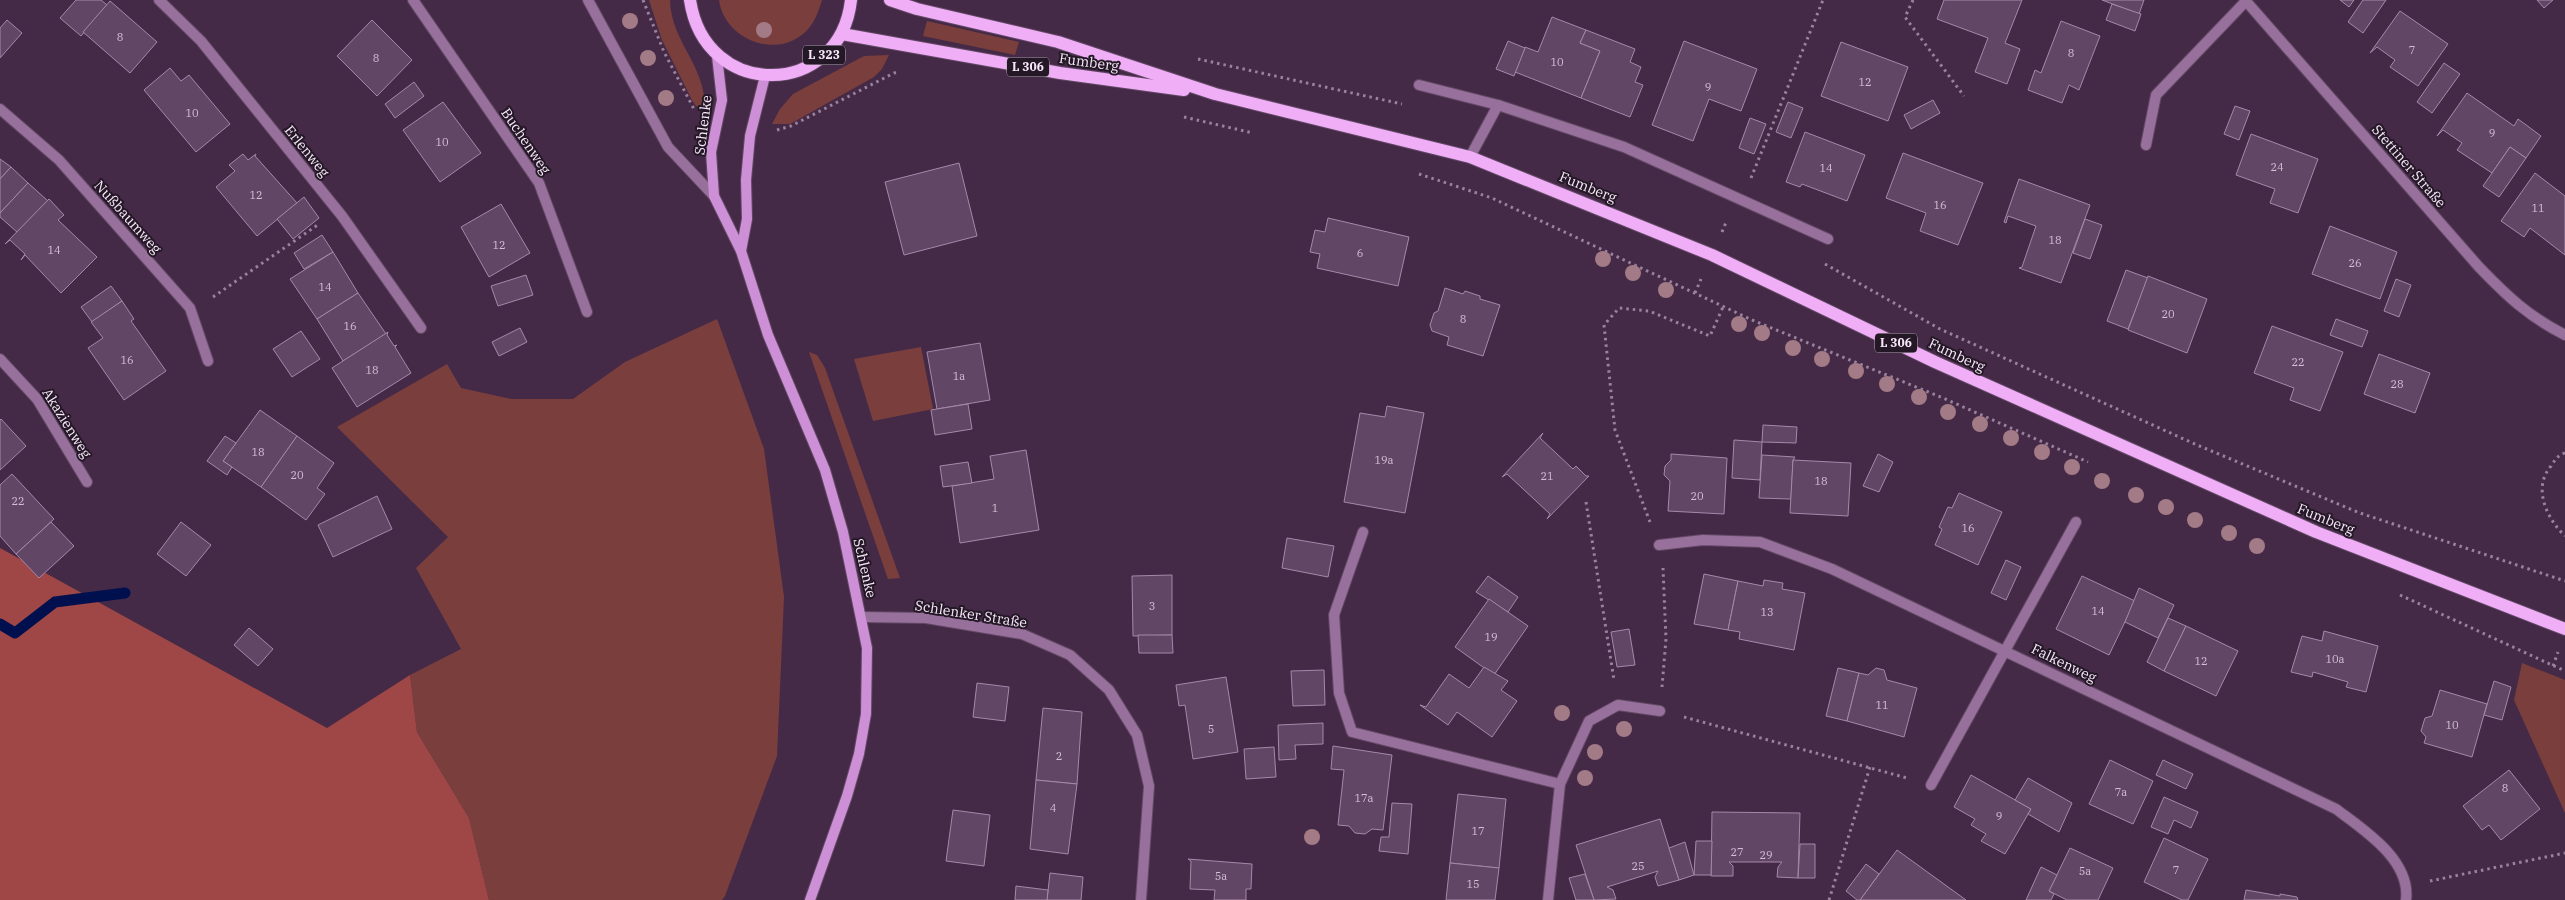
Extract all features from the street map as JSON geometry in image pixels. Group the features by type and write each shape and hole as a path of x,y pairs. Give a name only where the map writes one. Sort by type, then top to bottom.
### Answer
{"main road":[{"name":"L 323","path":"690,0 692,16 698,30 706,44 717,56 740,70 765,76 802,70 818,61 831,49 842,34 850,14 851,0"},
{"name":"Fumberg","path":"890,0 917,9 1058,42 1216,94 1470,157 1712,255 1936,362 2316,532 2565,629"},
{"name":"Fumberg","path":"842,34 1060,73 1216,94"},
{"name":"Schlenke","path":"717,56 722,100 711,152 714,196 741,251 768,335 826,470 843,532 867,648 866,714 859,754 847,796 810,900"},
{"name":"Schlenke","path":"741,251 747,219 746,180 750,136 765,76"}],"street":[{"name":"Erlenweg","path":"159,0 201,41 338,211 421,328"},
{"name":"Buchenweg","path":"413,0 539,183 587,312"},
{"path":"588,0 668,146 714,196"},
{"path":"2146,145 2156,95 2245,1"},
{"name":"Stettiner Straße","path":"2245,1 2486,274 2512,301 2540,322 2565,334"},
{"path":"1419,86 1498,105 1624,147 1828,238"},
{"path":"1470,157 1498,105"},
{"name":"Nußbaumweg","path":"0,109 59,160 190,308 208,361"},
{"name":"Akazienweg","path":"0,359 37,399 87,482"},
{"path":"1931,784 2076,522"},
{"path":"1364,532 1334,615 1339,693 1352,732 1560,784"},
{"name":"Falkenweg","path":"1659,545 1703,540 1760,542 1832,569 2006,650 2336,809 2372,836 2394,861 2408,886"},
{"name":"Schlenker Straße","path":"862,617 926,618 1022,634 1070,656 1109,690 1136,735 1149,786 1141,900"},
{"path":"1548,900 1560,784 1589,721 1618,705 1660,711"},
{"path":"2406,900 2408,886"}],"path":[{"path":"643,0 664,52 699,119"},
{"path":"1724,228 1737,196 1751,179 1823,0"},
{"path":"1912,0 1905,17 1964,96"},
{"path":"775,132 791,126 894,74 909,71"},
{"path":"1179,116 1262,135"},
{"path":"1411,171 1492,198 1752,320 1943,398 2092,464"},
{"path":"190,308 207,301 338,211"},
{"path":"1695,294 1701,280"},
{"path":"2565,453 2560,455 2548,469 2542,488 2548,511 2555,526 2565,536"},
{"path":"1586,502 1618,705"},
{"path":"2396,593 2565,671"},
{"path":"2553,666 2556,657"},
{"path":"1829,900 1870,767"},
{"path":"2408,886 2565,853"}],"shaded area":[{"path":"649,0 670,0 676,28 700,78 704,92 705,108 696,106 692,100 662,40"},
{"path":"719,0 822,0 810,27 791,41 778,45 752,41 740,34 730,25 723,13"},
{"path":"927,21 1019,42 1015,55 923,36"},
{"path":"889,55 882,69 874,77 790,124 772,124 780,109 793,94 864,56"},
{"path":"717,319 764,449 784,597 777,756 725,896 722,900 489,900 469,818 417,732 410,675 461,649 416,568 448,537 337,427 447,364 461,388 511,399 573,399 625,362"},
{"path":"921,347 933,409 873,421 854,359"},
{"path":"809,352 817,355 825,368 900,578 888,579"},
{"path":"0,548 327,728 410,675 417,732 469,818 489,900 0,900"},
{"path":"2522,663 2565,680 2565,813 2514,700"}],"building":[{"path":"76,0 101,0 107,5 81,36 60,18"},
{"path":"1944,0 2022,0 2005,43 2020,49 2007,84 1975,72 1988,38 1937,19"},
{"path":"2102,0 2144,0 2139,14"},
{"path":"2340,0 2354,0 2349,7"},
{"path":"2363,0 2386,0 2363,33 2348,22"},
{"path":"2537,0 2553,0 2544,8"},
{"path":"110,1 157,42 130,73 83,32"},
{"path":"2112,4 2141,14 2135,31 2106,20"},
{"path":"2400,11 2448,44 2418,86 2390,67 2395,60 2377,47 2370,53"},
{"path":"1552,17 1586,30 1580,43 1600,51 1581,98 1515,72 1525,47 1538,52"},
{"path":"7,20 22,33 0,58 0,28"},
{"path":"372,20 412,60 377,96 337,56"},
{"path":"2061,21 2100,36 2079,90 2069,85 2062,103 2028,90 2035,70 2041,73"},
{"path":"1586,30 1635,49 1630,62 1641,67 1635,82 1643,85 1630,117 1581,98 1600,51 1580,43"},
{"path":"1508,41 1525,48 1514,76 1496,69"},
{"path":"1684,41 1757,69 1741,111 1709,99 1693,141 1652,125"},
{"path":"1841,42 1908,67 1888,121 1821,96"},
{"path":"2444,63 2460,74 2432,113 2417,102"},
{"path":"170,68 181,81 189,75 230,124 196,152 144,90"},
{"path":"414,82 424,96 395,118 385,104"},
{"path":"2467,93 2514,126 2518,119 2541,136 2526,158 2510,147 2492,173 2457,150 2462,143 2443,130 2437,136"},
{"path":"1933,100 1940,113 1911,129 1904,115"},
{"path":"443,102 481,153 440,182 403,130"},
{"path":"1788,102 1803,108 1791,138 1776,132"},
{"path":"2235,106 2250,111 2239,140 2224,134"},
{"path":"1750,118 1766,124 1754,154 1739,148"},
{"path":"1805,132 1865,155 1847,201 1802,184 1800,187 1786,182"},
{"path":"2251,134 2318,159 2298,213 2270,203 2275,189 2236,175"},
{"path":"2510,147 2526,158 2499,197 2483,186"},
{"path":"1903,153 1983,183 1958,245 1920,231 1926,213 1886,198"},
{"path":"243,154 248,160 256,154 255,156 297,203 257,236 216,187 235,171 229,165"},
{"path":"0,159 11,167 0,179"},
{"path":"959,163 977,236 904,255 885,182"},
{"path":"11,167 28,183 0,213 0,179"},
{"path":"2535,173 2565,196 2565,255 2530,228 2524,237 2501,221"},
{"path":"2019,179 2090,205 2061,283 2019,268 2022,267 2036,226 2008,216 2006,223 2004,222"},
{"path":"28,183 48,201 17,232 0,217 0,213"},
{"path":"304,197 319,218 293,239 277,219"},
{"path":"49,199 64,215 58,220 97,257 61,293 25,255 21,260 25,254 10,240 5,244"},
{"path":"501,204 530,253 489,277 461,227"},
{"path":"1328,218 1409,237 1398,286 1317,268 1320,254 1310,252 1315,230 1325,232"},
{"path":"2085,219 2102,225 2090,259 2073,253"},
{"path":"2330,226 2397,252 2380,299 2312,274"},
{"path":"322,235 333,252 304,269 294,253"},
{"path":"333,252 358,293 317,319 290,279"},
{"path":"2126,270 2148,278 2128,329 2107,321"},
{"path":"526,275 533,295 498,306 491,286"},
{"path":"2148,276 2207,299 2187,353 2128,330"},
{"path":"2396,279 2411,285 2399,317 2384,311"},
{"path":"111,286 122,301 92,322 81,307"},
{"path":"1445,288 1463,294 1465,291 1480,296 1480,299 1500,305 1483,356 1447,345 1449,337 1432,331 1430,325 1434,313 1438,311"},
{"path":"358,293 386,334 343,361 317,319"},
{"path":"122,301 134,319 131,321 166,371 124,400 88,348 103,338 91,322"},
{"path":"2336,319 2368,331 2362,347 2330,335"},
{"path":"2272,326 2343,352 2320,411 2290,400 2294,388 2254,373"},
{"path":"520,328 527,342 499,356 492,342"},
{"path":"301,331 320,359 292,377 273,349"},
{"path":"388,332 387,335 394,346 397,345 395,347 411,373 357,407 332,368"},
{"path":"980,343 990,400 937,409 927,352"},
{"path":"2379,354 2430,373 2415,413 2364,394"},
{"path":"968,404 972,429 935,435 931,410"},
{"path":"1387,406 1424,413 1405,513 1344,502 1360,413 1385,417"},
{"path":"260,410 297,436 261,487 223,461"},
{"path":"0,420 26,446 0,470"},
{"path":"1763,425 1797,427 1796,443 1762,442"},
{"path":"1543,433 1540,438 1573,469 1576,466 1586,476 1589,476 1547,519 1550,514 1507,474 1502,477"},
{"path":"225,436 236,443 223,461 232,467 227,475 207,461"},
{"path":"297,436 334,463 317,488 325,494 306,520 261,487"},
{"path":"1734,440 1762,442 1760,480 1732,478"},
{"path":"1026,450 1039,530 960,543 952,486 994,479 990,456"},
{"path":"1671,454 1727,458 1724,514 1668,511 1670,481 1664,475 1665,466 1671,460"},
{"path":"1878,454 1893,462 1879,492 1863,486"},
{"path":"1762,455 1795,457 1793,460 1791,499 1759,498"},
{"path":"1793,460 1851,463 1848,516 1790,513"},
{"path":"968,462 972,483 943,487 940,466"},
{"path":"12,474 54,519 16,554 0,536 0,485"},
{"path":"1959,493 2002,512 1978,565 1935,545 1942,529 1939,527 1948,507 1952,508"},
{"path":"377,496 392,529 333,557 318,525"},
{"path":"51,522 74,546 39,578 16,554"},
{"path":"181,522 211,545 186,576 157,554"},
{"path":"1287,538 1334,546 1328,577 1282,568"},
{"path":"2006,560 2021,567 2006,600 1991,593"},
{"path":"1704,574 1738,581 1728,630 1694,624"},
{"path":"1172,575 1172,635 1133,636 1132,576"},
{"path":"1488,576 1518,597 1508,612 1476,592"},
{"path":"2082,576 2135,601 2109,655 2056,629"},
{"path":"1764,580 1783,583 1782,589 1805,593 1794,650 1739,639 1740,632 1728,630 1738,581 1763,586"},
{"path":"2139,588 2174,605 2158,638 2125,622"},
{"path":"1489,599 1528,626 1494,675 1455,647"},
{"path":"2168,618 2186,626 2164,671 2147,662"},
{"path":"2186,626 2238,651 2216,696 2164,671"},
{"path":"249,628 273,649 258,666 234,645"},
{"path":"1629,629 1635,665 1617,667 1611,632"},
{"path":"2324,631 2378,646 2366,692 2346,687 2348,682 2313,672 2312,677 2291,672 2302,636 2322,641"},
{"path":"1138,635 1172,635 1173,653 1139,653"},
{"path":"1484,667 1508,681 1501,690 1517,701 1492,737 1457,712 1448,725 1420,705 1426,707 1449,674 1469,688"},
{"path":"1838,668 1859,673 1847,721 1826,716"},
{"path":"1876,668 1884,670 1887,680 1917,688 1904,737 1847,721 1859,673 1868,675"},
{"path":"1324,670 1325,705 1293,706 1291,671"},
{"path":"1226,677 1238,752 1193,759 1185,705 1179,706 1176,685"},
{"path":"2494,681 2511,687 2502,720 2484,715"},
{"path":"977,683 1009,687 1005,721 973,717"},
{"path":"2440,690 2487,704 2472,757 2424,743 2426,737 2421,731 2425,718 2432,716"},
{"path":"1043,708 1082,712 1077,784 1036,780"},
{"path":"1323,723 1323,744 1295,745 1296,759 1279,760 1278,725"},
{"path":"1333,746 1392,755 1383,830 1372,829 1365,834 1355,833 1349,826 1338,825 1344,770 1331,769"},
{"path":"1274,747 1276,777 1246,779 1244,749"},
{"path":"2110,760 2153,781 2133,824 2089,804"},
{"path":"2163,760 2193,774 2186,789 2156,775"},
{"path":"2509,770 2540,809 2501,840 2489,825 2482,830 2463,806"},
{"path":"1971,775 2031,809 2005,854 1981,841 1986,834 1971,825 1975,819 1954,807"},
{"path":"2028,778 2072,803 2059,832 2028,814 2031,809 2015,800"},
{"path":"1036,780 1077,784 1068,854 1030,849"},
{"path":"1458,794 1506,799 1499,868 1450,863"},
{"path":"2164,797 2198,812 2191,828 2174,820 2168,834 2151,827"},
{"path":"1392,803 1412,804 1408,854 1379,851 1381,837 1389,837"},
{"path":"953,810 990,815 984,866 946,861"},
{"path":"1712,812 1800,813 1798,878 1777,877 1778,867 1782,862 1729,862 1733,866 1733,876 1711,876"},
{"path":"1660,819 1679,880 1658,886 1655,877 1658,871 1607,887 1613,890 1616,899 1594,900 1576,845"},
{"path":"2164,838 2208,859 2188,900 2182,900 2144,882"},
{"path":"1696,841 1712,841 1711,875 1694,875"},
{"path":"1685,842 1694,875 1679,880 1669,848"},
{"path":"1800,844 1815,844 1815,878 1798,878"},
{"path":"2070,848 2113,868 2098,900 2067,900 2049,891"},
{"path":"1897,850 1966,900 1860,900"},
{"path":"1188,859 1252,864 1251,889 1246,889 1246,900 1214,900 1215,890 1190,889 1191,861"},
{"path":"1450,863 1499,868 1495,900 1446,900"},
{"path":"1866,864 1879,874 1860,900 1857,900 1846,891"},
{"path":"2041,867 2057,875 2049,891 2054,894 2051,900 2026,900"},
{"path":"1050,873 1083,877 1081,900 1047,900"},
{"path":"1585,874 1594,900 1576,900 1569,878"},
{"path":"1016,886 1048,890 1047,900 1015,900"},
{"path":"2246,890 2297,897 2298,900 2244,900"}],"waterway":[{"path":"0,624 15,633 55,602 125,593"}]}
